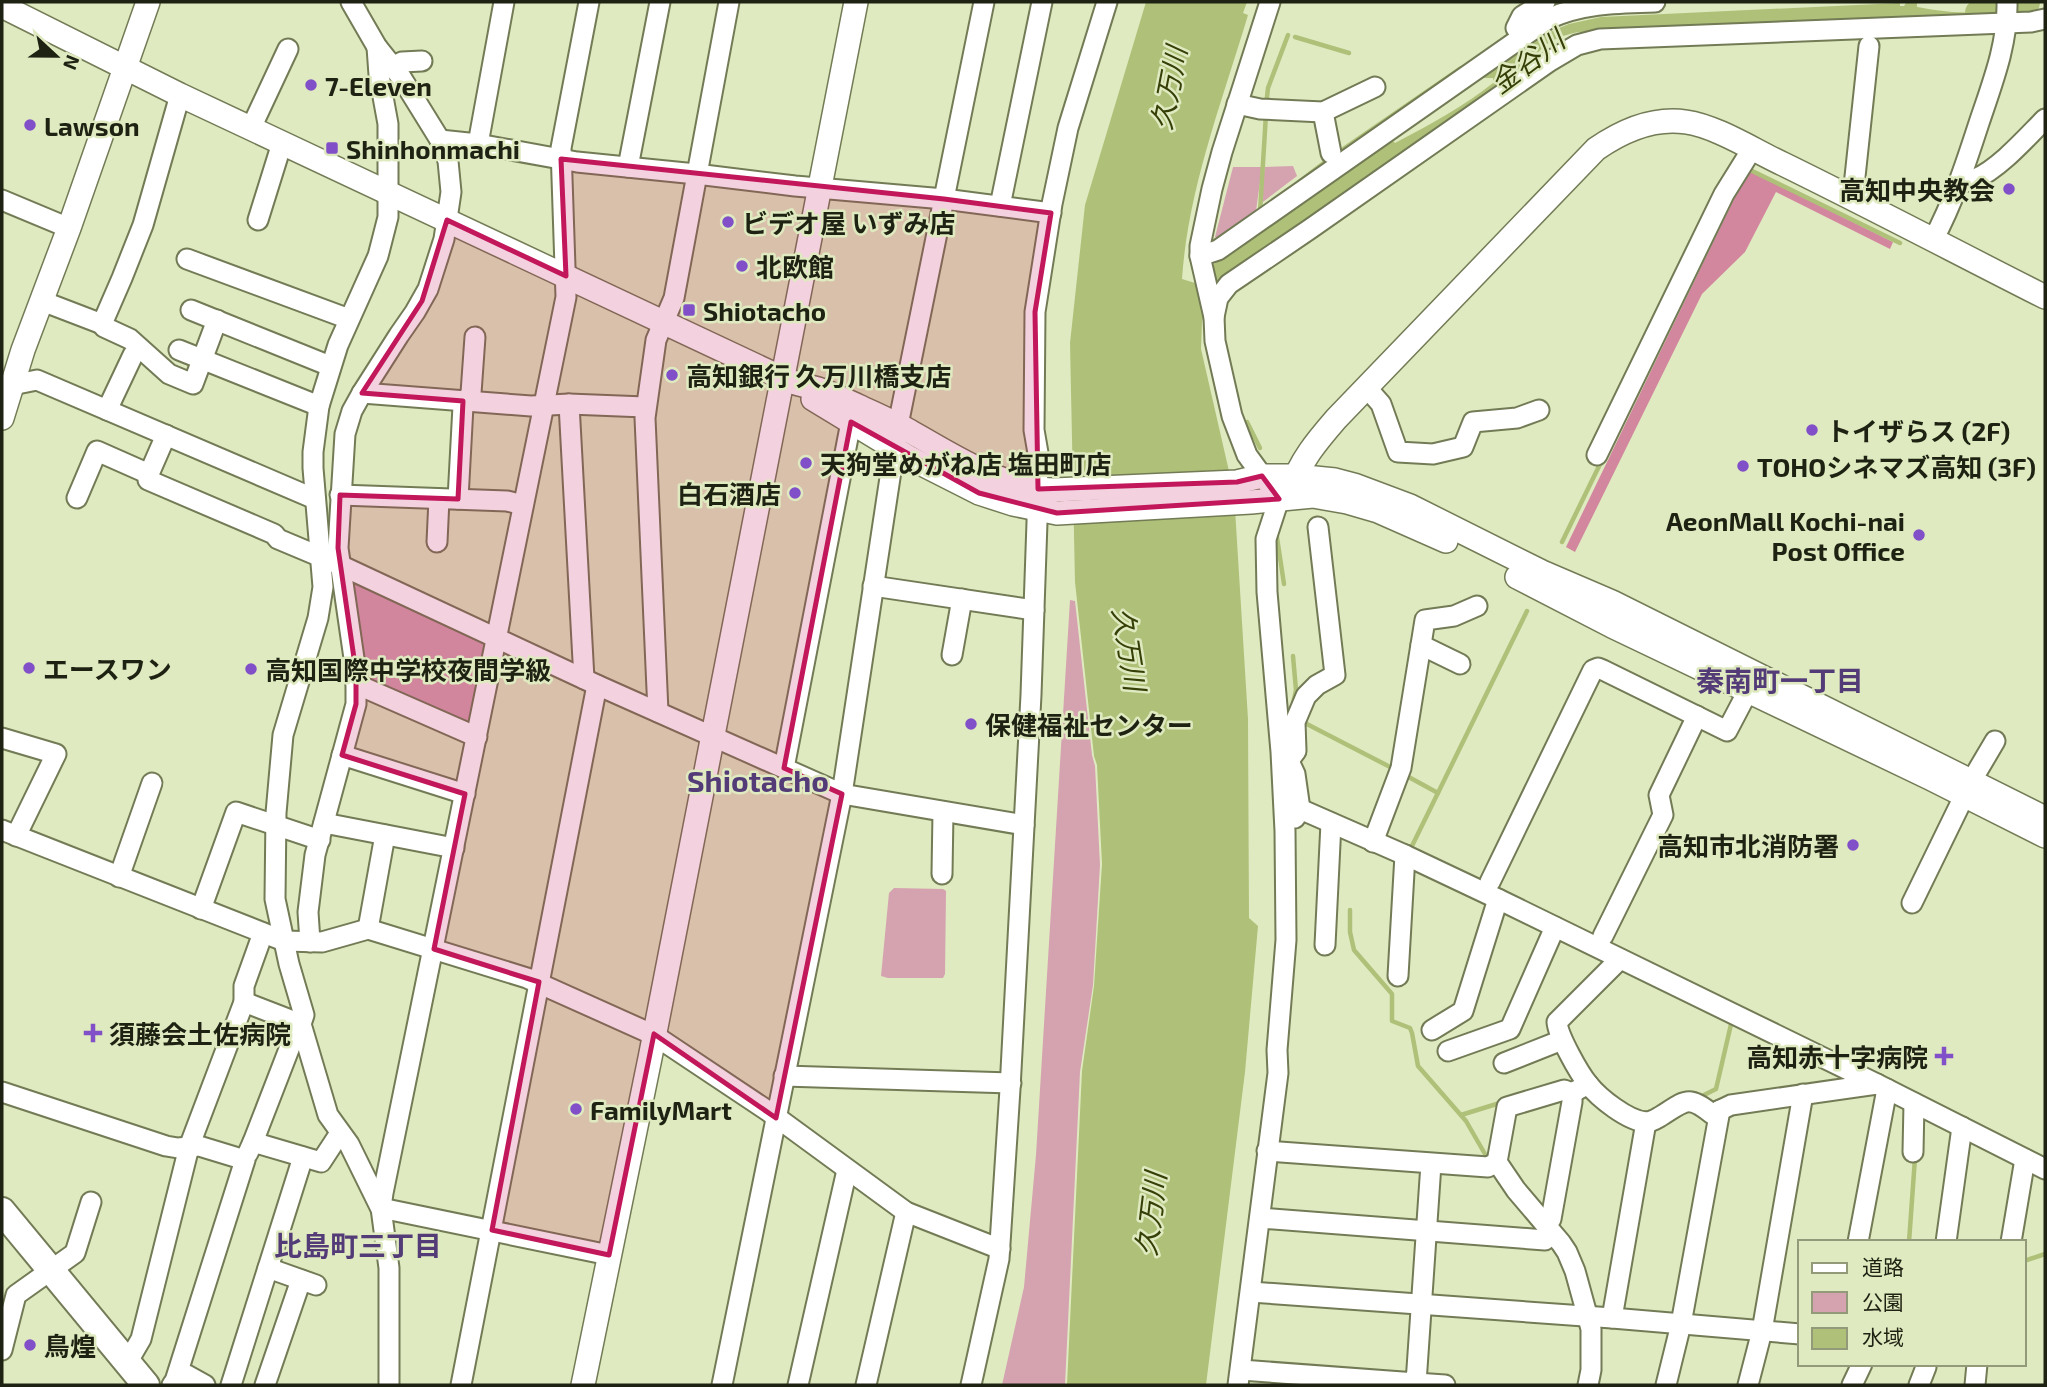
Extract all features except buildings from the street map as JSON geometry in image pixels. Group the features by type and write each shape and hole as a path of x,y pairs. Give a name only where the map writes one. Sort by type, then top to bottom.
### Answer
{"main road":[{"path":"2,1211 146,1385"}],"street":[{"path":"2,418 5,383 69,228 148,2"},
{"path":"310,942 308,912 315,855 356,704 356,672 338,548 346,428 362,393 422,301 436,268 451,192 448,161 440,140 401,77 377,47 351,2"},
{"path":"478,144 504,2"},
{"path":"381,1208 566,297 561,148 589,2"},
{"path":"628,167 660,2"},
{"path":"658,712 645,407 656,340 674,298 729,2"},
{"path":"583,1385 713,737 790,382 820,188 856,2"},
{"path":"722,1385 842,794 898,425 984,2"},
{"path":"1000,206 1042,2"},
{"path":"971,1385 1000,1248 1011,1083 1034,610 1047,500 1034,430 1035,312 1068,128 1107,2"},
{"path":"1270,2 1212,189 1200,246 1215,341 1232,416 1247,455 1284,499"},
{"path":"1525,30 1522,16 1545,2"},
{"path":"1201,261 1525,30 1560,2"},
{"path":"1525,30 1566,11 1587,5 1655,2"},
{"path":"3,6 125,69 790,382 817,389 898,425 958,459 1024,487 1047,500"},
{"path":"1212,310 1229,284 1577,45 1600,39 2007,14 2031,22 2045,19"},
{"path":"1933,240 1959,183 1996,70 2007,14"},
{"path":"1850,197 1854,186 1869,46"},
{"path":"174,1383 249,1151 304,1014 289,964 275,898 276,824 283,735 318,618 323,587 313,452 319,406 330,366 378,256 388,217 388,124 377,47"},
{"path":"251,128 288,49"},
{"path":"392,67 402,62 422,61"},
{"path":"1237,104 1265,110 1323,112 1375,87"},
{"path":"102,324 142,225 180,95"},
{"path":"1323,112 1331,153"},
{"path":"1959,183 1975,180 1996,165 2045,119"},
{"path":"1445,1385 1239,1378 1278,1073 1277,1050 1286,940 1285,756 1267,592 1266,539 1304,457 1366,387 1596,149 1608,140 1641,126 1684,121 1704,126 2045,297"},
{"path":"440,140 561,159 1000,206 1051,214"},
{"path":"258,220 282,143"},
{"path":"1597,455 1724,194 1752,149"},
{"path":"2,200 69,228"},
{"path":"187,259 349,319"},
{"path":"41,301 102,324 130,339 169,374 192,384 217,320"},
{"path":"191,310 330,366"},
{"path":"437,542 449,499 463,406 471,393 475,337"},
{"path":"107,410 133,355 140,349"},
{"path":"179,350 319,406"},
{"path":"5,383 37,380 315,499"},
{"path":"790,382 894,448 979,493 1013,504 1047,500 1237,492 1284,499 1313,496 1328,498 1388,516 1472,554 1612,626 1748,691 1968,788 2045,818"},
{"path":"1366,387 1381,404 1398,452 1433,454 1463,447 1473,422 1517,418 1539,410"},
{"path":"362,393 531,406 569,404 645,407"},
{"path":"461,1385 539,982 590,682 569,404"},
{"path":"785,768 851,422"},
{"path":"166,435 148,480 274,534 590,682 842,794 1024,825"},
{"path":"77,498 97,451 149,474"},
{"path":"1237,492 1262,476 1295,476 1335,480 1410,506 1542,572 1612,602 1968,788 2045,836"},
{"path":"341,495 507,501 523,505"},
{"path":"1285,756 1296,751 1295,722 1306,696 1317,685 1335,675 1318,527"},
{"path":"873,586 1034,610"},
{"path":"952,655 962,599"},
{"path":"1374,842 1399,772 1425,620 1454,616 1477,606"},
{"path":"1421,645 1460,664"},
{"path":"1432,1030 1463,1011 1494,890 1593,670 1604,670 1727,731 1748,691"},
{"path":"356,684 477,737"},
{"path":"1603,936 1663,815 1660,795 1697,716"},
{"path":"2,738 56,754 9,833 284,942 322,942 368,929 539,982 654,1035 776,1118 906,1212 1000,1248"},
{"path":"1912,903 1968,788 1995,741"},
{"path":"342,755 465,793"},
{"path":"1285,756 1295,775 1300,809 1286,831"},
{"path":"119,877 152,783"},
{"path":"1300,809 1494,890 1555,927 1882,1086 2045,1169"},
{"path":"201,909 236,812 276,824 322,832 385,835 454,848"},
{"path":"942,874 943,812"},
{"path":"1325,945 1331,823"},
{"path":"368,929 385,835"},
{"path":"1398,976 1405,855"},
{"path":"1448,1051 1510,1029 1555,927"},
{"path":"127,1363 141,1339 190,1147 244,1002 244,986 263,933"},
{"path":"1620,959 1557,1022 1580,1088 1623,1114 1646,1122 1654,1121 1684,1102 1697,1102 1712,1114 1731,1105 1882,1086"},
{"path":"244,1002 301,1024"},
{"path":"301,1024 328,1115 349,1144 381,1208 389,1268 389,1385"},
{"path":"1504,1063 1562,1041"},
{"path":"784,1076 1011,1083"},
{"path":"1858,1240 1882,1086"},
{"path":"1492,1165 1507,1107 1580,1088"},
{"path":"1546,1232 1551,1219 1573,1102 1580,1088"},
{"path":"2,1092 178,1148 199,1146 303,1157 321,1162 340,1133"},
{"path":"1748,1385 1762,1331 1803,1094"},
{"path":"1913,1152 1914,1103"},
{"path":"1666,1385 1681,1324 1720,1110"},
{"path":"1612,1318 1646,1122"},
{"path":"1946,1240 1962,1127"},
{"path":"1267,1151 1431,1164 1492,1165 1516,1190 1546,1232 1567,1252 1575,1271 1580,1316 1591,1329 1591,1370 1588,1385"},
{"path":"231,1385 303,1157"},
{"path":"2011,1240 2025,1159"},
{"path":"1416,1383 1431,1164"},
{"path":"798,1385 846,1170"},
{"path":"2,1350 16,1295 75,1253 91,1202"},
{"path":"381,1208 610,1255"},
{"path":"866,1385 906,1212"},
{"path":"1260,1218 1427,1231 1546,1232"},
{"path":"265,1385 308,1283 268,1268"},
{"path":"1251,1293 1798,1334"},
{"path":"1852,1385 1861,1366"},
{"path":"1975,1385 1977,1366"},
{"path":"174,1383 187,1376 205,1385"}],"highlighted area":[{"path":"561,159 944,199 1051,213 1035,312 1038,489 1237,482 1262,476 1279,499 1057,513 979,493 851,422 784,768 842,794 776,1118 654,1034 609,1255 492,1230 539,982 434,949 465,794 342,755 356,704 356,672 338,548 340,495 458,499 463,401 362,393 422,301 447,220 566,276"}],"green space":[{"path":"1293,166 1297,176 1259,205 1265,167"},
{"path":"1233,167 1262,167 1256,211 1221,239 1215,237"},
{"path":"355,584 481,641 487,651 471,726 363,678 351,589"},
{"path":"1070,600 1075,601 1095,766 1100,865 1093,985 1080,1072 1065,1385 1002,1385 1024,1287 1036,1155"},
{"path":"894,888 946,891 943,978 881,976 889,893"}],"shaded area":[{"path":"1748,170 1893,242 1890,249 1776,192 1745,252 1702,294 1575,552 1566,547"}],"water":[{"name":"久万川","path":"1146,2 1247,2 1243,13 1248,15 1191,212 1182,279 1195,283 1198,277 1228,253 1371,155 1482,92 1493,83 1493,78 1482,78 1483,76 1529,43 1569,24 1601,17 1900,3 1900,6 1904,6 1906,3 1917,2 1917,7 1966,12 1980,11 2001,2 2001,12 1968,16 1579,32 1561,37 1544,46 1536,56 1492,92 1204,310 1201,349 1234,493 1248,719 1249,918 1258,926 1245,1072 1206,1385 1067,1385 1082,1071 1094,986 1102,864 1097,765 1075,582 1070,343 1085,205"}],"waterway":[{"name":"金谷川","path":"1979,13 2026,2"},
{"path":"1266,106 1268,88 1288,35"},
{"path":"1295,37 1349,53"},
{"path":"1336,154 1461,68"},
{"path":"1262,210 1260,212 1266,114"},
{"path":"1299,182 1329,159"},
{"path":"1746,168 1900,243"},
{"path":"1247,422 1260,448"},
{"path":"1562,542 1603,458"},
{"path":"1276,531 1284,584"},
{"path":"1413,849 1411,848 1527,611"},
{"path":"1293,656 1296,690 1293,704"},
{"path":"1303,722 1394,769"},
{"path":"1405,775 1438,793"},
{"path":"1350,910 1350,932 1354,950 1392,994 1392,1021 1410,1028 1418,1066 1466,1121 1489,1161"},
{"path":"1700,1097 1716,1089 1732,1020"},
{"path":"1461,1115 1503,1102"},
{"path":"1909,1240 1915,1158"},
{"path":"2026,1260 2045,1254"}],"place":[{"name":"7-Eleven","path":"311,85"},
{"name":"Lawson","path":"30,125"},
{"name":"Shinhonmachi","path":"332,148"},
{"name":"高知中央教会","path":"2009,189"},
{"name":"ビデオ屋 いずみ店","path":"728,222"},
{"name":"北欧館","path":"742,266"},
{"name":"Shiotacho","path":"689,310"},
{"name":"高知銀行 久万川橋支店","path":"672,375"},
{"name":"トイザらス (2F)","path":"1812,430"},
{"name":"天狗堂めがね店 塩田町店","path":"806,463"},
{"name":"TOHOシネマズ高知 (3F)","path":"1743,466"},
{"name":"白石酒店","path":"795,493"},
{"name":"AeonMall Kochi-nai Post Office","path":"1919,535"},
{"name":"エースワン","path":"29,668"},
{"name":"高知国際中学校夜間学級","path":"251,669"},
{"name":"保健福祉センター","path":"971,724"},
{"name":"高知市北消防署","path":"1853,845"},
{"name":"須藤会土佐病院","path":"93,1033"},
{"name":"高知赤十字病院","path":"1944,1056"},
{"name":"FamilyMart","path":"576,1109"},
{"name":"鳥煌","path":"30,1345"}],"district":[{"name":"秦南町一丁目","path":"1780,680"},
{"name":"Shiotacho","path":"758,780"},
{"name":"比島町三丁目","path":"358,1245"}]}
